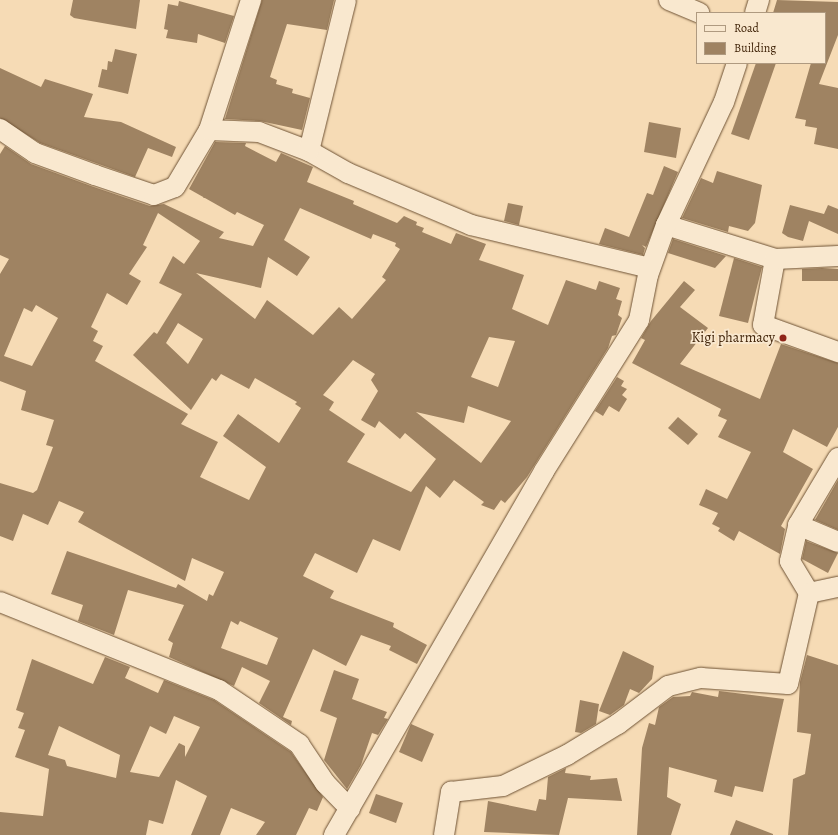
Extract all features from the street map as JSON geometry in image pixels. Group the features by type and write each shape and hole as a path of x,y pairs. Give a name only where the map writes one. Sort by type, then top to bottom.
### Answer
{"street":[{"path":"0,129 35,153 154,195 176,187 210,130 251,0"},
{"path":"309,150 346,0"},
{"path":"669,0 698,12"},
{"path":"755,12 759,0"},
{"path":"334,835 544,471 639,320 650,268 666,225 724,102 737,64"},
{"path":"210,130 259,132 309,150 348,173 471,225 650,268"},
{"path":"666,225 775,260 838,256"},
{"path":"775,260 763,325 838,352"},
{"path":"444,835 451,792 503,786 567,755 618,724 668,686 701,678 788,684 809,593 790,561 798,525 838,458"},
{"path":"798,525 838,542"},
{"path":"809,593 838,587"},
{"path":"0,602 219,690 300,744 325,783 350,809"}],"building":[{"path":"73,0 140,0 136,29 74,18 70,15"},
{"path":"262,0 334,0 327,30 287,24 270,77 277,80 276,84 293,89 292,93 310,98 302,130 260,121 225,119"},
{"path":"777,0 838,2 838,35 819,84 838,88 838,149 814,144 817,128 805,126 806,120 795,118 811,64 826,64 826,12 773,12"},
{"path":"179,1 234,16 225,43 198,34 197,43 166,38 168,30 164,29 168,4 178,6"},
{"path":"115,49 137,54 128,94 98,87 102,69 107,70 108,61 112,62"},
{"path":"756,64 776,64 749,140 731,134"},
{"path":"0,68 41,87 45,79 93,94 84,117 121,122 176,147 172,157 148,148 135,177 40,143 0,118"},
{"path":"649,122 681,128 676,158 644,152"},
{"path":"215,142 246,143 245,146 276,162 281,153 313,167 307,182 354,201 353,204 397,223 404,216 417,222 416,225 424,228 422,232 451,244 456,233 486,244 479,260 524,275 512,309 548,325 566,280 596,290 599,281 620,288 616,299 622,301 618,315 622,318 616,335 612,336 608,348 527,477 505,503 501,500 494,510 481,505 484,502 454,480 440,498 426,486 400,551 373,539 357,573 315,553 303,576 334,591 330,598 394,623 393,627 427,645 417,664 389,650 391,646 361,635 346,666 313,649 283,717 292,721 291,725 259,703 270,681 242,667 234,686 169,657 173,643 168,640 184,605 128,590 114,635 78,621 83,605 51,594 67,551 176,588 178,584 207,601 209,594 213,596 224,572 192,558 185,581 78,522 84,512 59,501 48,525 23,514 13,541 0,536 0,483 33,493 37,490 53,447 46,445 54,420 21,410 26,391 0,381 0,274 9,259 0,255 0,154 5,146 31,164 150,206 164,204 224,232 219,238 253,246 264,225 237,212 235,215 189,189","holes":["300,208 371,239 373,234 396,243 395,246 400,249 382,277 386,280 352,319 339,307 313,335 267,300 255,319 196,273 261,288 268,257 297,276 310,257 284,240","158,213 200,241 184,264 173,256 159,283 182,294 157,334 154,332 133,355 191,410 212,378 216,381 221,374 249,389 255,378 297,402 295,404 301,408 279,443 238,414 223,436 266,467 249,500 200,477 218,442 181,424 188,414 95,361 103,346 93,341 98,331 91,327 107,293 127,305 141,281 129,274 147,247 143,245","36,305 58,318 32,366 4,356 24,308 32,312","178,323 203,339 188,364 166,343","489,337 515,341 498,387 471,377","353,360 375,374 371,380 378,391 361,420 375,428 379,421 400,439 405,433 436,459 411,492 347,462 365,434 329,410 334,402 323,395","468,406 511,421 481,463 416,412 464,423","231,621 238,625 240,621 278,638 267,665 221,648"]},
{"path":"664,166 678,172 646,247 642,245 645,248 643,255 599,244 605,228 629,237 647,193 653,195"},
{"path":"717,171 762,185 755,223 748,231 729,226 728,232 682,218 701,178 713,183"},
{"path":"508,203 523,206 519,225 504,221"},
{"path":"790,205 824,214 828,205 838,209 838,234 809,221 803,241 788,237 782,233"},
{"path":"673,239 726,256 715,268 668,253"},
{"path":"734,258 762,267 748,323 719,316"},
{"path":"802,269 838,269 838,281 802,281"},
{"path":"684,281 695,290 680,307 708,328 680,364 760,399 781,344 838,363 838,427 827,447 793,429 783,452 813,469 781,526 785,529 780,554 739,531 734,541 718,531 720,528 712,524 718,513 699,505 706,489 727,499 751,452 718,437 727,420 718,416 721,409 632,363 645,340 641,338 651,321"},
{"path":"617,377 624,381 621,386 627,389 622,395 627,399 619,412 609,406 603,416 595,411"},
{"path":"678,417 698,434 688,445 668,428"},
{"path":"838,480 838,530 815,520"},
{"path":"806,541 838,553 828,573 802,559"},
{"path":"623,651 654,666 652,679 639,693 630,689 624,705 610,715 599,711"},
{"path":"807,655 838,665 838,835 788,835 793,779 805,774 811,734 797,732 800,682"},
{"path":"105,657 130,667 125,678 158,693 164,680 214,700 291,752 323,797 317,811 309,808 296,835 256,835 265,822 231,808 220,835 191,835 207,796 176,780 163,824 149,820 146,835 0,835 0,812 43,816 49,769 15,757 25,730 18,728 24,713 16,710 32,659 93,684","holes":["174,716 200,727 185,757 185,746 179,743 159,777 130,772 150,726 166,734","59,726 120,755 116,778 67,766 65,760 48,755"]},
{"path":"334,670 359,679 352,699 387,712 384,718 388,719 378,735 372,733 361,765 347,789 324,760 337,718 320,711"},
{"path":"719,691 784,699 763,792 735,786 732,797 714,792 717,780 669,767 667,797 681,804 671,835 637,835 642,748 649,723 655,725 659,707 673,697 690,696 692,692 718,697"},
{"path":"580,700 599,704 596,724 581,733 575,732"},
{"path":"411,724 434,734 422,762 399,752"},
{"path":"566,768 565,773 591,776 590,780 617,778 622,801 568,798 559,835 484,832 488,801 536,811 539,799 546,800 548,777"},
{"path":"376,794 403,803 396,823 369,813"},
{"path":"736,820 773,834 773,835 730,835"}],"place":[{"name":"Kigi pharmacy","path":"783,338"}]}
